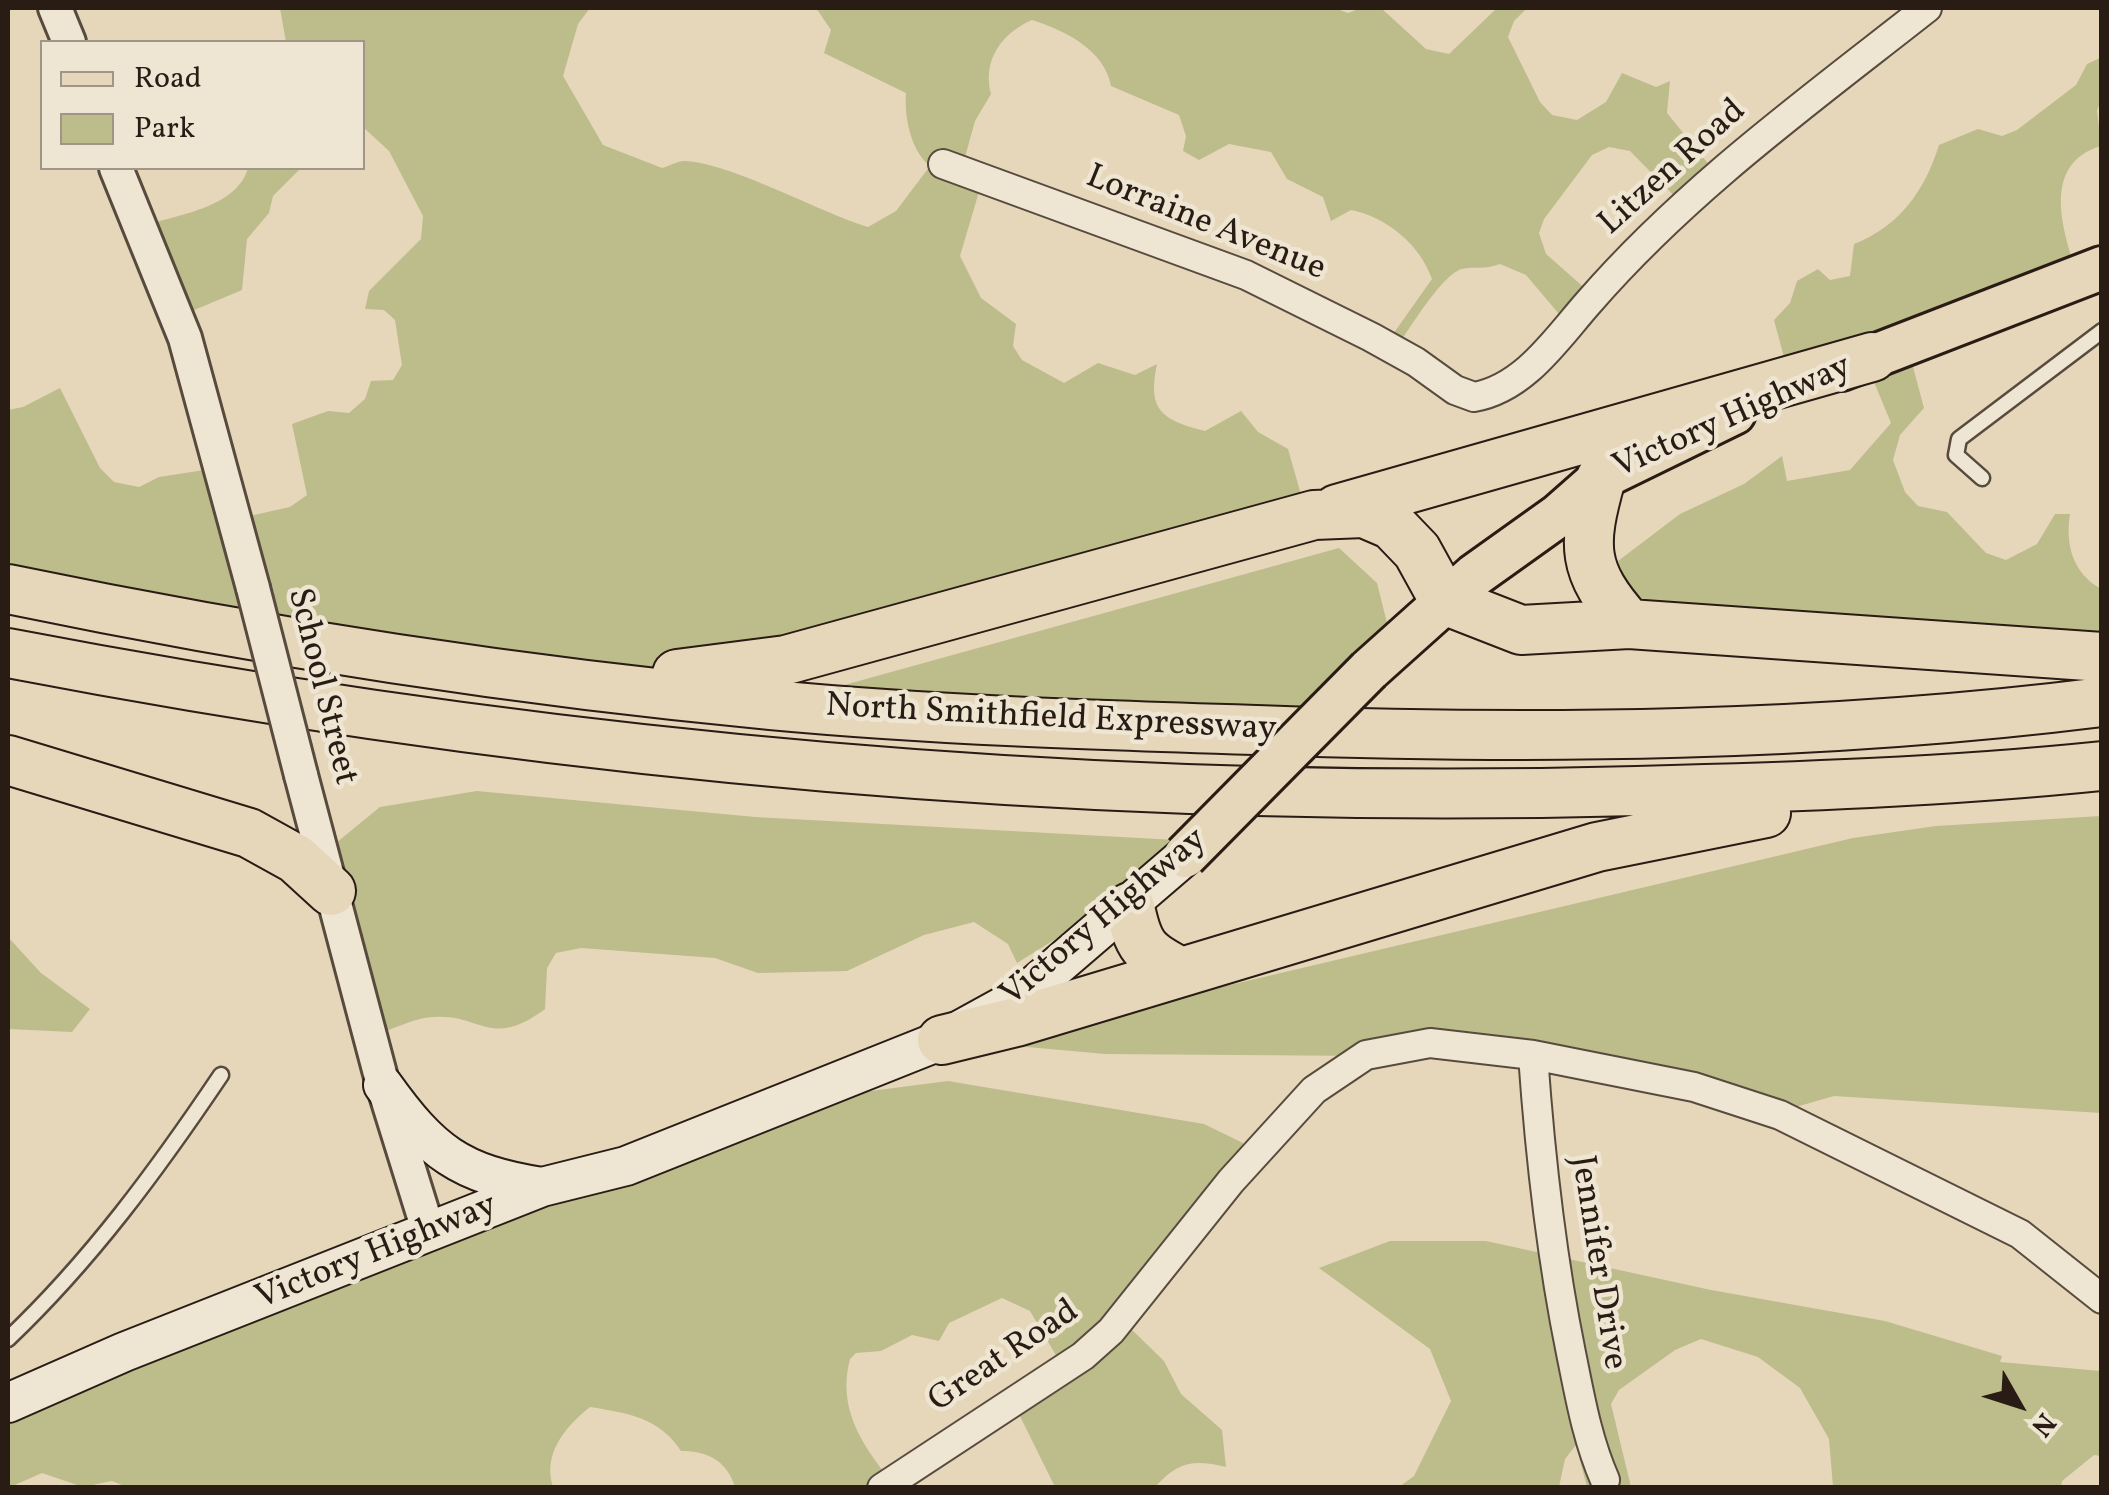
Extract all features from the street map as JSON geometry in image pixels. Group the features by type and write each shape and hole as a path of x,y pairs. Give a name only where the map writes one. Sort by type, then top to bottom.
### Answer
{"highway":[{"path":"508,675 642,677 786,660 1314,516 1872,356"},
{"path":"1601,478 1587,557 1601,592 1629,624"},
{"path":"1314,516 1364,513 1392,526 1417,551 1444,600 1521,630 1629,624 2102,657"},
{"name":"North Smithfield Expressway","path":"8,589 240,634 508,675 874,713 1402,736 1834,728 2102,702"},
{"name":"North Smithfield Expressway","path":"8,653 183,687 496,734 678,755 1003,782 1420,796 1800,790 2102,766"},
{"path":"8,760 249,833 296,859 331,890"},
{"path":"942,1040 1016,1022 1598,847 1737,816 1789,811 1904,783"},
{"path":"1130,908 1135,934 1148,955 1179,970"}],"main road":[{"name":"Victory Highway","path":"8,1403 542,1188 626,1166 942,1040 1022,996 1130,908 1444,600 1601,478 1691,431 1872,356 2101,270"},
{"path":"383,1085 426,1141 465,1166 505,1181 542,1188"}],"street":[{"path":"55,8 68,40"},
{"name":"Litzen Road","path":"1483,395 1522,375 1640,246 1739,156 1927,8"},
{"name":"Lorraine Avenue","path":"944,164 1246,275 1416,362 1455,390 1483,395"},
{"name":"School Street","path":"117,170 185,338 383,1085 429,1233"},
{"name":"Great Road","path":"882,1488 1055,1378 1097,1343 1231,1181 1314,1090 1381,1049 1452,1043 1533,1055 1694,1087 1809,1126 2020,1234 2102,1299"},
{"name":"Jennifer Drive","path":"1533,1055 1541,1166 1565,1323 1590,1445 1605,1480"}],"lane":[{"path":"1982,478 1956,455 1959,439 2102,331"},
{"path":"8,1340 62,1288 153,1176 221,1075"}],"green space":[{"path":"280,8 590,8 578,24 563,76 603,145 662,168 684,161 725,170 868,227 896,211 930,166 918,152 910,133 906,93 824,53 831,30 816,8 1334,8 1348,13 1381,8 1426,49 1449,54 1497,8 1527,8 1514,21 1508,37 1540,102 1552,115 1577,120 1606,102 1622,73 1656,87 1670,81 1667,113 1719,177 1686,208 1630,151 1609,147 1592,155 1544,219 1539,233 1546,254 1596,298 1570,327 1526,275 1500,264 1454,273 1436,291 1396,348 1386,344 1432,279 1419,255 1400,234 1377,219 1351,210 1331,221 1323,197 1287,179 1271,152 1229,144 1199,160 1183,151 1186,136 1179,115 1111,86 1092,52 1057,29 1032,20 1003,40 992,59 991,94 975,121 962,168 981,185 960,256 981,298 1016,324 1013,346 1022,360 1064,383 1098,363 1135,375 1157,364 1156,403 1168,417 1205,431 1241,411 1258,432 1288,449 1304,505 659,673 614,672 8,577 8,410 23,407 60,388 100,468 114,482 139,487 159,477 224,467 245,517 290,507 307,495 292,424 328,411 349,413 365,399 371,381 393,380 402,365 395,320 384,310 365,309 369,291 421,239 423,216 389,151 365,129 365,40 286,40"},
{"path":"2100,58 2102,99 2097,110 2101,146 2082,155 2070,168 2061,201 2078,277 1909,352 1924,408 1900,435 1893,460 1905,492 1918,506 1947,512 1986,553 2006,560 2037,544 2055,514 2070,514 2073,557 2084,575 2101,589 2101,661 1634,606 1618,561 1680,514 1744,484 1782,456 1787,481 1850,470 1891,423 1867,365 1789,376 1774,320 1790,303 1797,281 1818,269 1830,280 1850,276 1854,244 1885,227 1909,205 1939,145 1978,129 2002,136 2017,130 2076,85 2087,64"},
{"path":"247,170 299,170 273,196 269,213 247,239 242,290 180,316 146,225 206,207 232,192"},
{"path":"1339,548 1377,583 1391,639 1302,727 837,687"},
{"path":"477,791 755,817 1176,840 1091,917 1017,963 1008,944 974,922 924,935 847,971 758,973 715,958 581,948 556,953 547,968 545,1009 526,1021 498,1028 433,1017 372,1036 325,852 380,807"},
{"path":"2101,816 2101,1113 1834,1096 1775,1113 1450,1045 1372,1056 1105,1054 1016,1046 1107,1014 1853,838 1936,826"},
{"path":"8,937 41,973 90,1009 72,1032 8,1029"},
{"path":"948,1081 1204,1124 1243,1143 1239,1176 1126,1324 1164,1361 1181,1394 1222,1430 1226,1467 1187,1465 1171,1472 1155,1487 1055,1487 1015,1406 1064,1369 1030,1311 1002,1298 949,1323 939,1341 912,1335 881,1351 856,1353 850,1359 849,1409 861,1439 891,1481 886,1487 735,1487 722,1464 700,1453 681,1451 652,1424 590,1407 572,1423 553,1452 553,1487 129,1488 112,1481 83,1487 42,1473 8,1488 8,1403 785,1102"},
{"path":"1390,1241 1486,1241 1711,1290 1885,1321 2002,1356 2000,1362 2101,1371 2101,1456 2094,1455 2062,1481 2061,1487 1833,1487 1829,1439 1800,1388 1758,1357 1701,1339 1675,1350 1619,1390 1611,1404 1631,1487 1587,1487 1576,1445 1565,1459 1559,1487 1399,1487 1414,1476 1451,1401 1430,1349 1319,1268"}]}
